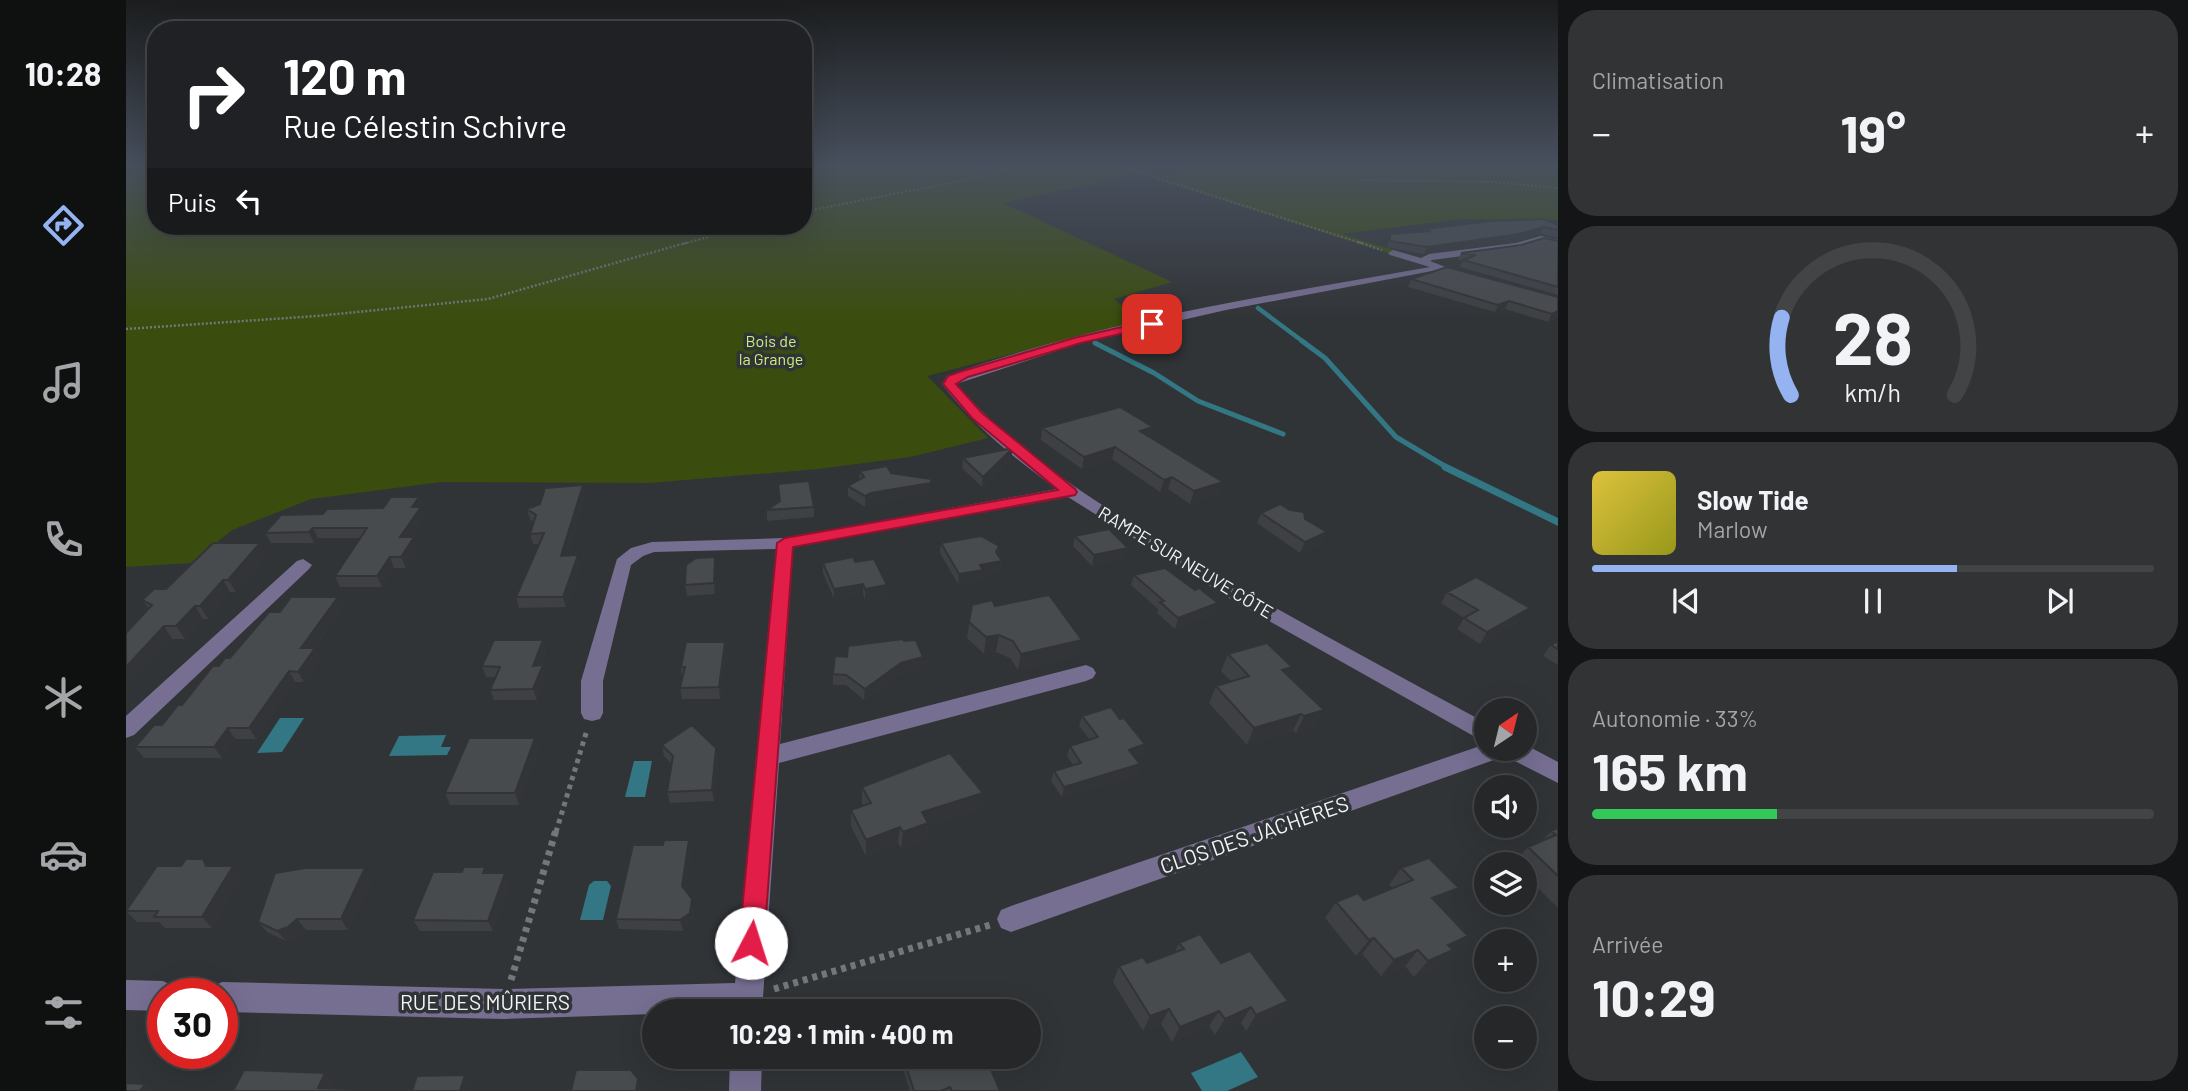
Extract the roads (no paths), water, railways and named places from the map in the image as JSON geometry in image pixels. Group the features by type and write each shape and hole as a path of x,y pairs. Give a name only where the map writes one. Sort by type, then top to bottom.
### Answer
{"street":[{"path":"1393,253 1422,261 1429,257 1517,246 1541,239 1558,243"},
{"path":"1517,246 1558,251"},
{"name":"RAMPE SUR NEUVE CÔTE","path":"1422,261 1450,270 1236,305 1078,340 953,379 949,384 977,416 1070,492 1233,592 1474,727"},
{"path":"593,713 592,681 623,563 637,552 652,547 785,543 1070,492"},
{"path":"747,999 785,543"},
{"path":"126,729 303,565"},
{"path":"767,757 1086,673"},
{"name":"CLOS DES JACHÈRES","path":"1012,919 1474,757"},
{"path":"1536,761 1558,773"},
{"path":"126,995 147,996"},
{"name":"RUE DES MÛRIERS","path":"238,997 504,1004 642,1004"},
{"path":"745,1091 746,1069"}],"water":[{"path":"280,718 304,718 282,752 257,753"},
{"path":"446,735 441,747 451,747 447,755 389,756 399,736"},
{"path":"634,761 652,761 645,797 625,797"},
{"path":"594,881 607,881 611,886 603,920 580,920 589,885"},
{"path":"1241,1052 1258,1077 1227,1091 1202,1091 1191,1073"}],"waterway":[{"path":"1258,308 1305,343"},
{"path":"1302,341 1325,358 1396,437 1448,468"},
{"path":"1095,343 1154,373 1198,401 1283,434"},
{"path":"1445,467 1558,522"}],"park label":[{"name":"Bois de la Grange","path":"771,349"}]}
